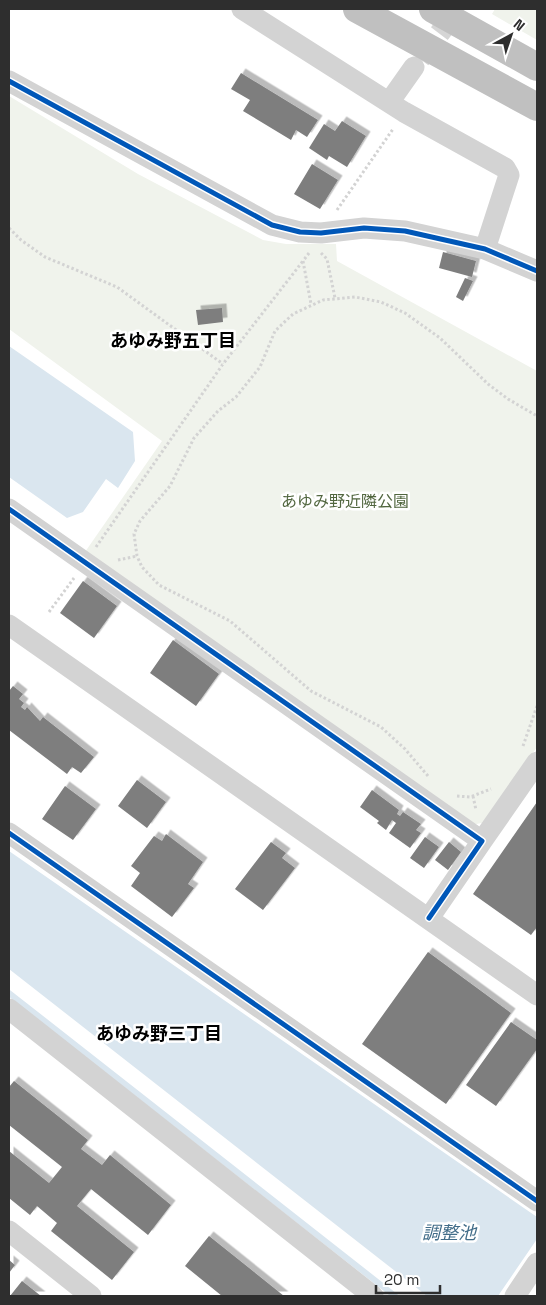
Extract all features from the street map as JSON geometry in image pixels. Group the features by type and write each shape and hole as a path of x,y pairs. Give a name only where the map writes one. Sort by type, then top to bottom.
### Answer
{"highway":[{"path":"357,9 537,107"},
{"path":"433,9 537,67"}],"street":[{"path":"242,9 397,107 505,168 509,175 485,249"},
{"path":"397,107 414,67"},
{"path":"9,81 258,219 289,230 321,233 364,228 405,231 485,249 537,271"},
{"path":"9,509 482,841"},
{"path":"9,625 537,995"},
{"path":"429,918 537,762"},
{"path":"9,833 537,1201"},
{"path":"9,1009 373,1296"},
{"path":"9,1231 92,1296"},
{"path":"515,1296 537,1263"}],"path":[{"path":"321,233 397,107"},
{"path":"9,228 20,240 45,257 117,287 223,364"},
{"path":"49,612 223,364 314,248 327,259 335,298"},
{"path":"303,260 311,304"},
{"path":"432,780 381,727 311,691 230,621 159,585 142,566 137,556 134,534 140,521 170,486 194,438 218,411 236,397 260,367 275,331 293,314 311,304 335,298 356,297 380,302 405,313 440,338 502,394 537,416"},
{"path":"522,747 537,706"},
{"path":"450,794 460,798 470,797 490,791 495,785"}],"green space":[{"path":"495,9 537,10 537,40 492,14"},
{"name":"あゆみ野近隣公園","path":"9,96 138,174 263,240 286,244 336,244 337,261 537,371 537,747 486,822 472,825 85,552 162,441 9,329"}],"water":[{"path":"9,346 133,432 135,461 118,488 106,479 83,512 67,518 9,477"},
{"name":"調整池","path":"9,851 537,1217 537,1239 498,1296 427,1296 9,969"}],"building":[{"path":"241,73 318,120 307,137 296,130 291,140 243,111 250,100 231,89"},
{"path":"342,121 366,136 347,167 329,156 327,160 309,148 324,124 335,131"},
{"path":"312,164 338,180 320,209 294,194"},
{"path":"443,252 476,261 472,277 439,268"},
{"path":"465,278 473,281 463,301 456,297"},
{"path":"222,308 223,322 198,325 196,310"},
{"path":"83,581 117,606 94,638 60,613"},
{"path":"173,640 219,674 196,706 150,673"},
{"path":"13,686 23,694 19,699 24,703 21,707 25,710 27,707 40,721 43,717 94,757 81,773 72,767 67,774 9,730 9,691"},
{"path":"137,780 166,802 147,828 118,806"},
{"path":"65,786 96,809 73,840 42,819"},
{"path":"372,790 399,810 397,814 400,816 403,812 421,824 416,830 421,833 410,848 389,833 396,823 392,820 386,830 377,823 379,821 360,807"},
{"path":"537,802 537,927 531,935 473,894"},
{"path":"166,834 203,862 188,884 194,888 172,917 131,886 140,873 131,866 154,836 162,841"},
{"path":"425,837 439,847 424,868 410,858"},
{"path":"271,842 286,853 282,858 295,868 263,910 235,889"},
{"path":"449,842 461,852 448,870 435,860"},
{"path":"428,952 511,1013 446,1104 362,1044"},
{"path":"511,1022 537,1040 537,1049 496,1106 466,1085"},
{"path":"14,1081 88,1140 81,1149 102,1165 110,1155 171,1205 148,1235 91,1189 77,1206 134,1252 112,1280 51,1231 57,1223 37,1206 30,1215 9,1198 9,1151 49,1183 62,1167 9,1125 9,1087"},
{"path":"209,1236 284,1296 222,1296 185,1266"},
{"path":"9,1260 15,1265 9,1273"},
{"path":"22,1281 41,1296 10,1296"}],"waterway":[{"path":"9,993 395,1296"}],"tunnel":[{"path":"420,59 458,9"}],"cycle path":[{"path":"9,81 272,225 300,232 321,233 364,228 405,231 485,249 537,271"},
{"path":"9,509 482,841 429,918"},
{"path":"9,833 537,1201"}],"district":[{"name":"あゆみ野五丁目","path":"173,341"},
{"name":"あゆみ野三丁目","path":"159,1034"}]}
